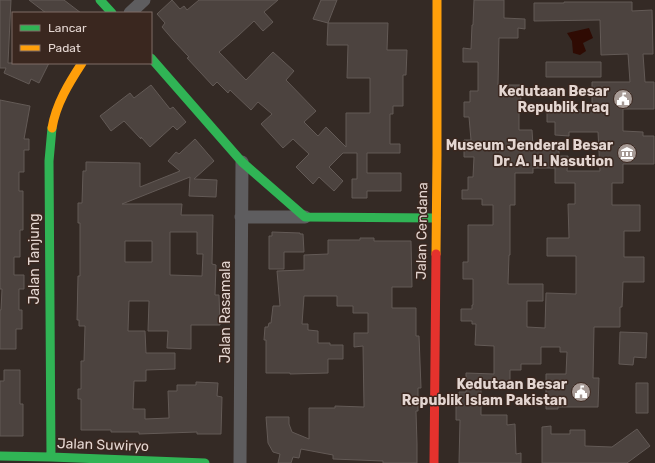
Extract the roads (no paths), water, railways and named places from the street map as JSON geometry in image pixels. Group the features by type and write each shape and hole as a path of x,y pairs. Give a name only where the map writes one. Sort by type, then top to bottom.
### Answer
{"street":[{"path":"100,0 111,12"},
{"path":"131,12 144,0"},
{"name":"Jalan Cendana","path":"434,463 437,0"},
{"path":"152,59 242,162 305,217"},
{"name":"Jalan Tanjung","path":"51,460 49,161 51,138 56,113 68,84 81,64"},
{"name":"Jalan Rasamala","path":"240,463 242,162"},
{"path":"241,217 436,218"},
{"name":"Jalan Suwiryo","path":"0,456 51,460 205,463"}],"place":[{"name":"Kedutaan Besar Republik Iraq","path":"623,99"},
{"name":"Museum Jenderal Besar Dr. A. H. Nasution","path":"627,153"},
{"name":"Kedutaan Besar Republik Islam Pakistan","path":"581,392"}]}
